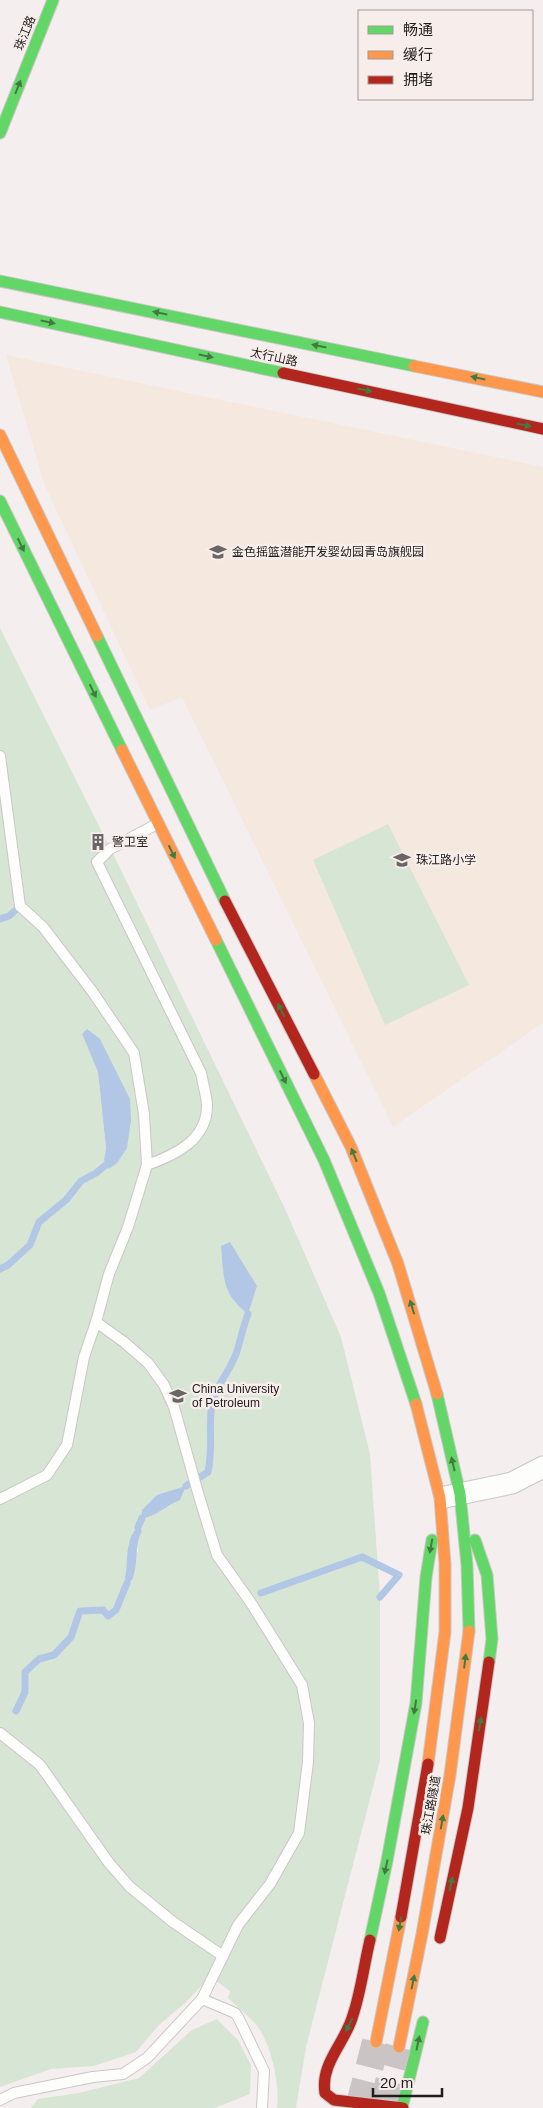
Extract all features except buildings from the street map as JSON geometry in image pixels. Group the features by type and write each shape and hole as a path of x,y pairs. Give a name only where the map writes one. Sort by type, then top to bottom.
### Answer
{"main road":[{"name":"珠江路","path":"0,133 53,0"},
{"name":"太行山路","path":"0,281 543,392"},
{"name":"太行山路","path":"0,312 543,429"},
{"path":"0,436 212,875 351,1147 398,1264 434,1380 450,1496 426,1577 416,1704 387,1861 353,2017 333,2056 323,2081 325,2093 334,2100 402,2108 412,2073 426,2006"},
{"path":"0,501 328,1169 379,1293 450,1496 487,1575 492,1639 468,1808 438,1950"},
{"name":"珠江路隧道","path":"376,2042 401,1920 427,1772 445,1632 445,1564 450,1496"},
{"name":"珠江路隧道","path":"399,2047 422,1934 450,1775 469,1631 467,1565 450,1496"}],"street":[{"path":"450,1496 512,1483 543,1467"}],"lane":[{"path":"0,756 20,906 43,927 92,991 134,1052 144,1114 147,1165 128,1227 109,1274 84,1357 67,1446 47,1475 0,1498"},
{"path":"147,1165 170,1157 187,1146 200,1130 206,1116 207,1102 201,1073 97,862 110,849 158,824"},
{"path":"0,2100 23,2092 93,2077 123,2074 147,2058 202,1998 238,1926 270,1884 299,1833 308,1762 309,1723 302,1685 251,1603 217,1555 174,1407 164,1385 148,1363 124,1342 96,1322"},
{"path":"0,1733 40,1765 109,1863 130,1887 173,1922 222,1956"},
{"path":"202,1998 235,2013 238,2017 264,2071 262,2108"}],"shaded area":[{"name":"珠江路小学","path":"6,355 543,467 543,1023 393,1127 182,697 150,710 45,486"}],"green space":[{"name":"China University of Petroleum","path":"0,628 119,866 286,1211 341,1337 370,1454 380,1597 380,1760 306,2047 296,2108 277,2108 276,2075 270,2051 260,2030 228,1998 230,1991 210,1977 185,2003 159,2025 136,2052 94,2066 51,2069 0,2087","holes":["82,1034 114,1069 130,1100 104,1160 106,1148 98,1072","230,1243 257,1286 253,1297","142,1531 137,1540 138,1551 125,1578 129,1560 128,1544"]},
{"path":"388,824 469,985 385,1025 313,860"},
{"path":"217,2019 238,2040 251,2065 250,2094 215,2108 31,2108 38,2099 79,2093 139,2078 192,2030"}],"water":[{"path":"87,1029 100,1039 130,1099 131,1120 127,1148 117,1163 109,1169 104,1160 106,1148 98,1072 82,1034"},
{"path":"230,1242 257,1286 248,1314 233,1299 228,1291 224,1276 221,1246"},
{"path":"186,1486 180,1500 152,1515 142,1518 142,1510 157,1495"},
{"path":"138,1527 142,1531 138,1542 134,1574 132,1580 127,1583 125,1578 129,1544"}],"waterway":[{"path":"0,919 9,916 20,906"},
{"path":"0,1269 8,1265 30,1245 39,1222 66,1200 81,1181 96,1173 107,1164"},
{"path":"186,1486 208,1472 212,1403 237,1351 248,1314"},
{"path":"138,1527 142,1518"},
{"path":"261,1593 362,1557 399,1575 380,1597"},
{"path":"16,1711 25,1692 25,1672 39,1659 54,1655 71,1637 80,1611 103,1610 108,1616 116,1610 127,1583"}],"tunnel":[{"path":"359,2108 376,2042"},
{"path":"382,2108 399,2047"}],"traffic: fast":[{"path":"0,133 53,0"},
{"path":"0,281 414,366"},
{"path":"0,312 283,373"},
{"path":"0,501 122,750"},
{"path":"97,636 225,901"},
{"path":"216,940 324,1160 379,1293 416,1404"},
{"path":"437,1394 460,1494 467,1565 469,1631"},
{"path":"370,1940 387,1861 416,1703 426,1577 432,1540"},
{"path":"475,1540 487,1575 492,1639 489,1662"},
{"path":"402,2108 423,2022"}],"traffic: slow":[{"path":"414,366 543,392"},
{"path":"0,435 97,636"},
{"path":"122,750 216,940"},
{"path":"314,1074 351,1147 398,1264 437,1394"},
{"path":"416,1404 440,1498 445,1564 445,1632 428,1764"},
{"path":"399,2047 422,1934 450,1775 469,1631"},
{"path":"376,2042 401,1917"}],"traffic: jam":[{"path":"283,373 543,429"},
{"path":"225,901 314,1074"},
{"path":"440,1938 468,1808 489,1662"},
{"path":"401,1917 428,1764"},
{"path":"370,1940 356,2006 350,2025 326,2072 324,2082 325,2093 334,2100 403,2108"}],"place":[{"name":"金色摇篮潜能开发婴幼园青岛旗舰园","path":"218,552"},
{"name":"警卫室","path":"98,842"},
{"name":"珠江路小学","path":"402,860"},
{"name":"China University of Petroleum","path":"178,1396"}]}
